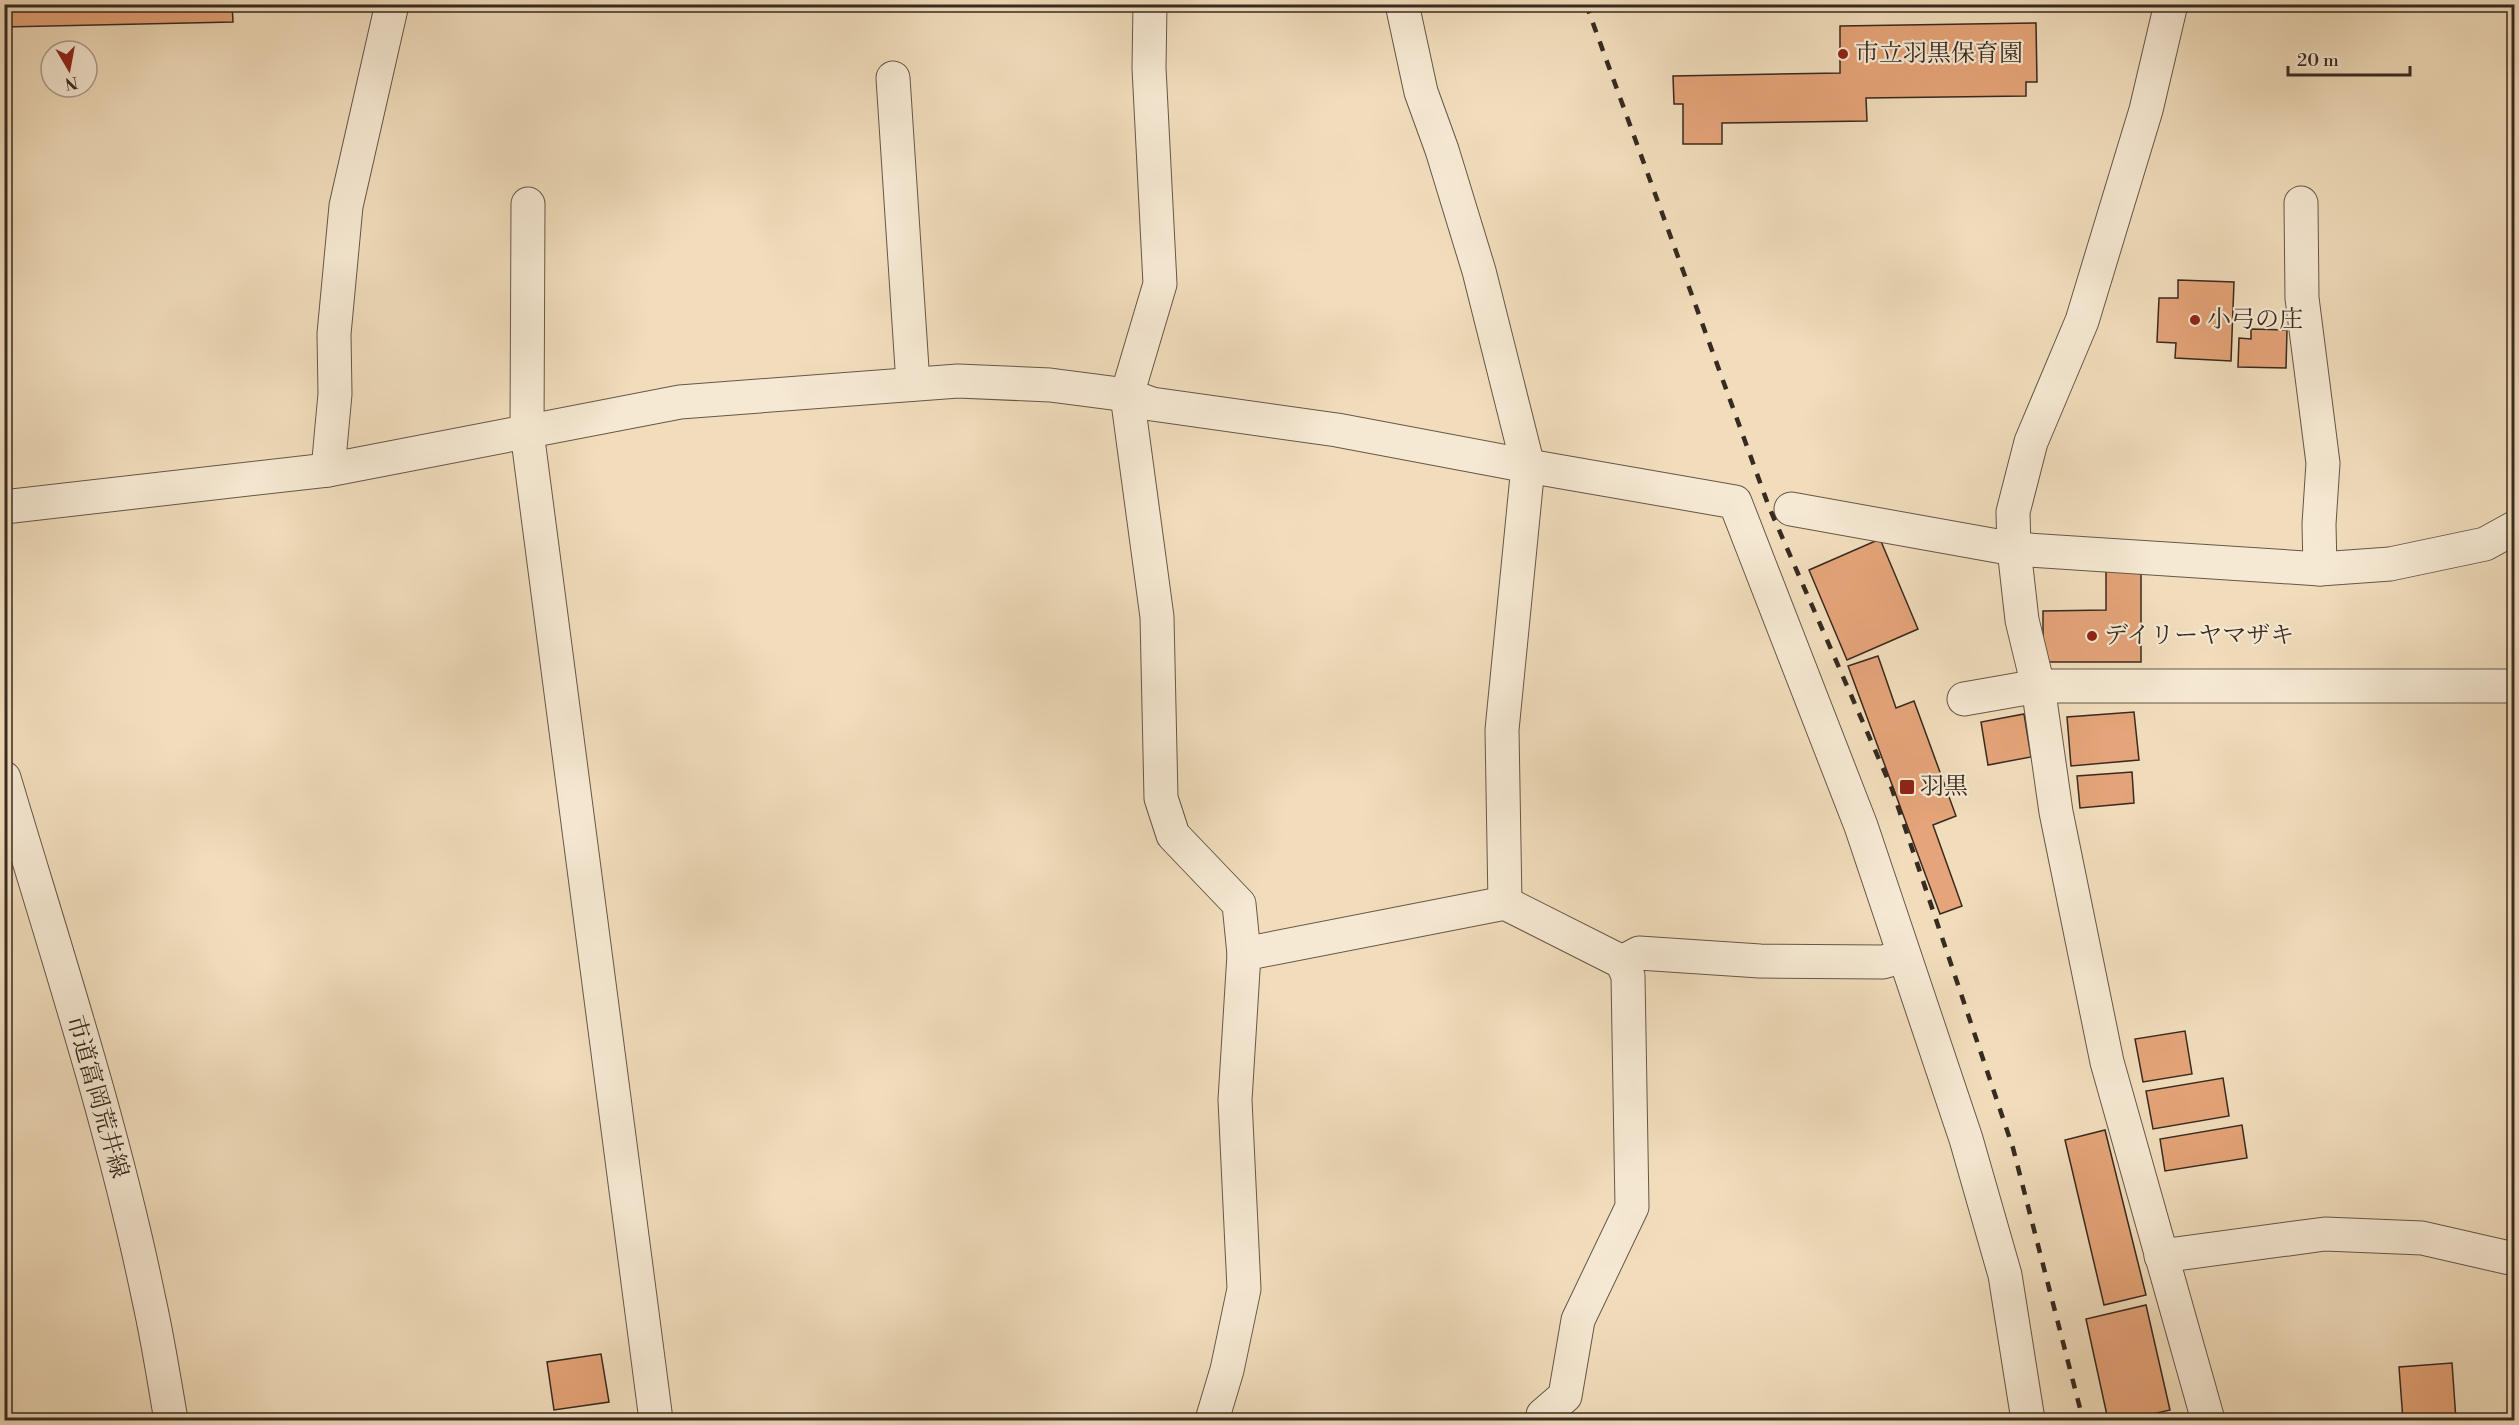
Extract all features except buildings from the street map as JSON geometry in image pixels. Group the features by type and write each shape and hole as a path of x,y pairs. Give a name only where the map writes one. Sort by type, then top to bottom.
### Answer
{"street":[{"path":"328,470 336,394 334,334 346,206 392,4"},
{"path":"1150,4 1149,68 1160,284 1127,395 1157,617 1161,798 1173,834 1239,904 1244,954 1235,1101 1244,1289 1227,1370 1212,1420"},
{"path":"1402,4 1421,92 1442,150 1479,271 1528,466 1502,730 1505,903"},
{"path":"2171,4 2146,110 2082,321 2031,442 2013,512 2014,549 2022,620 2038,686 2056,812 2107,1062 2208,1420"},
{"path":"893,78 913,384"},
{"path":"2301,203 2302,298 2322,463 2319,524 2320,569"},
{"path":"528,204 527,432 656,1420"},
{"path":"4,507 328,470 680,402 958,381 1050,385 1127,395 1152,404 1336,430 1735,502 1861,826 1966,1139 2005,1275 2028,1420"},
{"path":"1791,509 2014,549 2320,569 2390,564 2485,544 2514,528"},
{"path":"1964,699 2038,686 2514,686"},
{"name":"市道富岡荒井線","path":"4,778 114,1157 149,1299 171,1420"},
{"path":"1244,954 1505,903 1622,962 1628,976 1632,1207 1578,1320 1565,1396 1543,1415 1543,1420"},
{"path":"1622,962 1639,953 1760,961 1883,962 1904,956"},
{"path":"2161,1256 2325,1234 2422,1239 2514,1259"}],"railway":[{"path":"1586,4 1769,507 1892,789 2013,1148 2083,1420"}],"place":[{"name":"市立羽黒保育園","path":"1843,54"},
{"name":"小弓の庄","path":"2195,320"},
{"name":"デイリーヤマザキ","path":"2092,636"},
{"name":"羽黒","path":"1907,787"}]}
